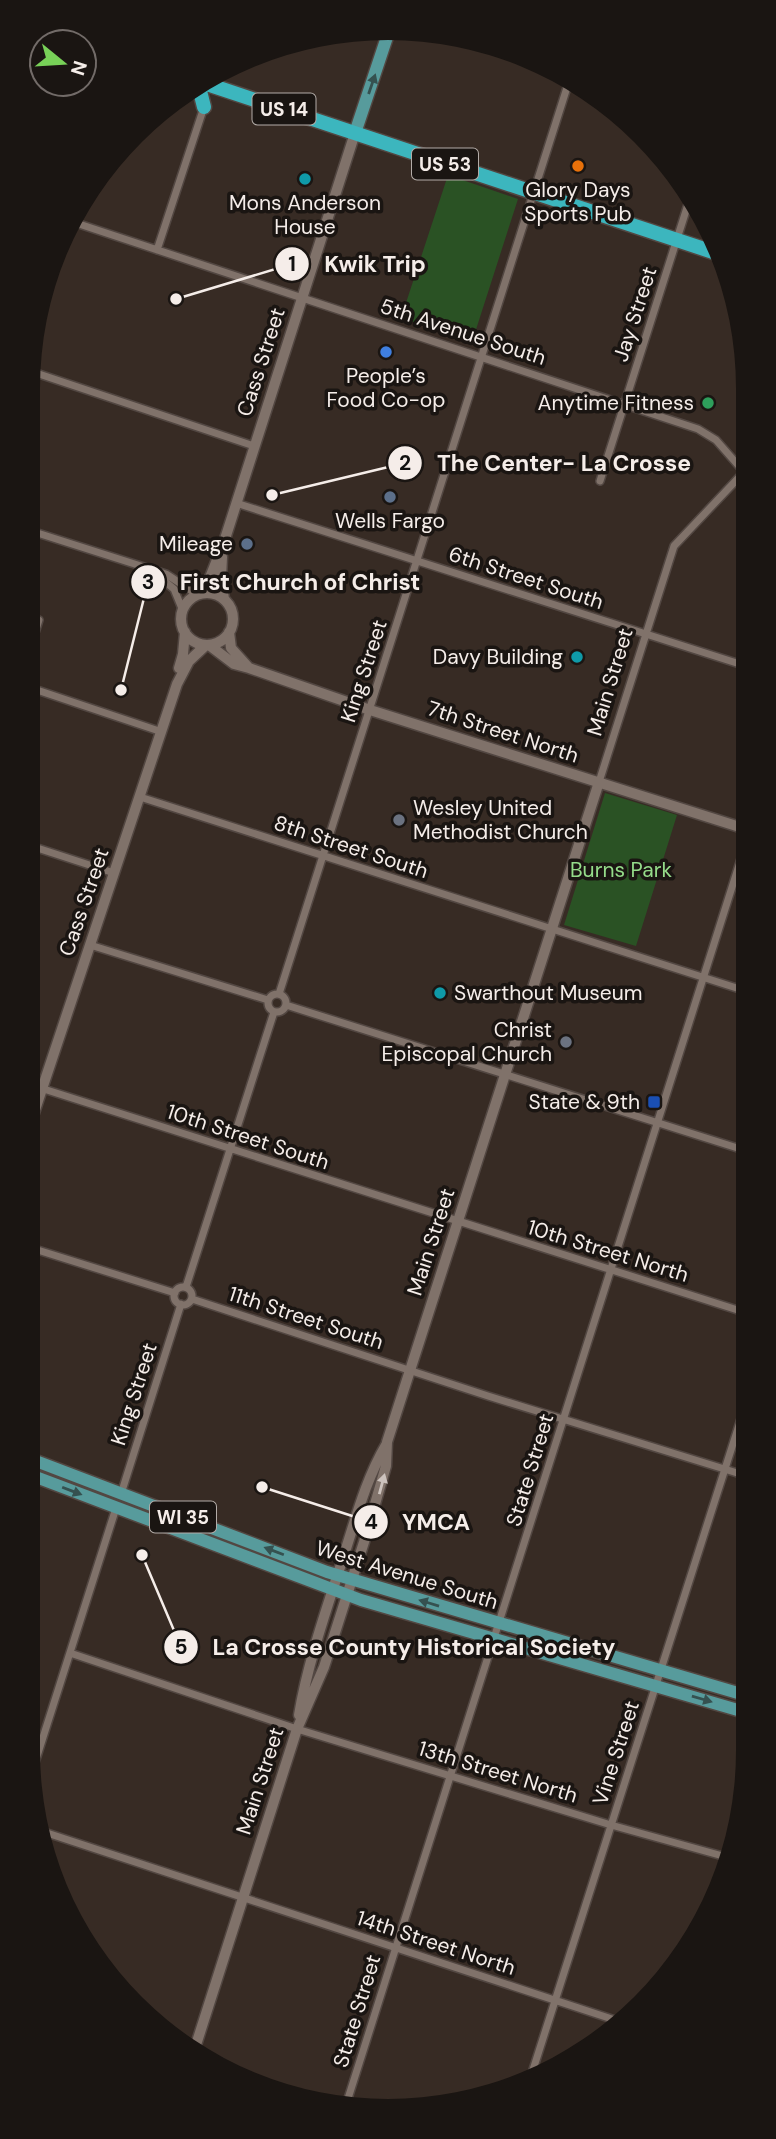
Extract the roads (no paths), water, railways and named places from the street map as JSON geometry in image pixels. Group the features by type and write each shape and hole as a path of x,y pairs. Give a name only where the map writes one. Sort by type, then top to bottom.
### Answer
{"highway":[{"name":"US 14","path":"220,84 355,133"},
{"path":"201,95 204,107"},
{"name":"US 53","path":"355,133 707,250"}],"main road":[{"name":"Cass Street","path":"355,133 386,40"},
{"name":"West Avenue South","path":"40,1463 338,1576 660,1672"},
{"name":"West Avenue South","path":"40,1479 347,1596"},
{"name":"WI 35","path":"347,1596 736,1709"},
{"name":"WI 35","path":"660,1672 736,1693"}],"street":[{"name":"King Street","path":"279,994 566,90"},
{"path":"157,250 204,107"},
{"name":"Cass Street","path":"199,595 209,580 224,542 355,133"},
{"name":"Jay Street","path":"600,481 686,210"},
{"name":"5th Avenue South","path":"81,225 705,432 736,462"},
{"path":"41,375 254,446"},
{"name":"Main Street","path":"197,2041 297,1729 320,1677 347,1596 386,1466 387,1442 674,546 736,481"},
{"name":"6th Street South","path":"236,503 736,663"},
{"path":"40,534 174,578 199,595"},
{"name":"Cass Street","path":"224,542 221,578 224,600"},
{"path":"150,570 174,589 183,611"},
{"path":"229,632 219,642 207,645 194,641 185,632 182,621 183,611 189,601 199,595 212,593 224,600 233,617 229,632 231,648 249,668"},
{"name":"Cass Street","path":"40,1095 162,732 177,684 185,632"},
{"name":"Cass Street","path":"177,684 189,661 207,645"},
{"name":"7th Street North","path":"207,645 234,664 736,826"},
{"path":"40,691 162,732"},
{"name":"8th Street South","path":"140,797 736,988"},
{"path":"40,849 114,873"},
{"name":"State Street","path":"349,2097 736,875"},
{"path":"90,945 268,1000"},
{"path":"274,994 279,994 285,999 286,1005 280,1012 274,1012 268,1006 268,1000 274,994"},
{"path":"286,1005 736,1148"},
{"path":"186,1287 274,1012"},
{"name":"10th Street South","path":"42,1089 458,1222"},
{"name":"10th Street North","path":"458,1222 736,1309"},
{"path":"40,1251 175,1293"},
{"path":"175,1293 186,1287"},
{"path":"175,1293 176,1301 181,1304 188,1303 192,1299 192,1293 186,1287"},
{"name":"11th Street South","path":"192,1299 736,1472"},
{"name":"King Street","path":"121,1494 181,1304"},
{"name":"Vine Street","path":"534,2066 736,1434"},
{"path":"297,1729 303,1694 333,1591 372,1473 387,1442"},
{"path":"40,1747 116,1508"},
{"name":"13th Street North","path":"70,1653 297,1729 611,1825 720,1855"},
{"name":"14th Street North","path":"50,1834 610,2018"}],"place":[{"name":"Glory Days Sports Pub","path":"578,166"},
{"name":"Mons Anderson House","path":"305,179"},
{"name":"Kwik Trip","path":"176,299"},
{"name":"People’s Food Co-op","path":"386,352"},
{"name":"Anytime Fitness","path":"708,403"},
{"name":"The Center- La Crosse","path":"272,495"},
{"name":"Wells Fargo","path":"390,497"},
{"name":"Mileage","path":"247,544"},
{"name":"Davy Building","path":"577,657"},
{"name":"First Church of Christ","path":"121,690"},
{"name":"Wesley United Methodist Church","path":"399,820"},
{"name":"Swarthout Museum","path":"440,993"},
{"name":"Christ Episcopal Church","path":"566,1042"},
{"name":"State & 9th","path":"654,1102"},
{"name":"YMCA","path":"262,1487"},
{"name":"La Crosse County Historical Society","path":"142,1555"}],"park label":[{"name":"Burns Park","path":"621,870"}]}
